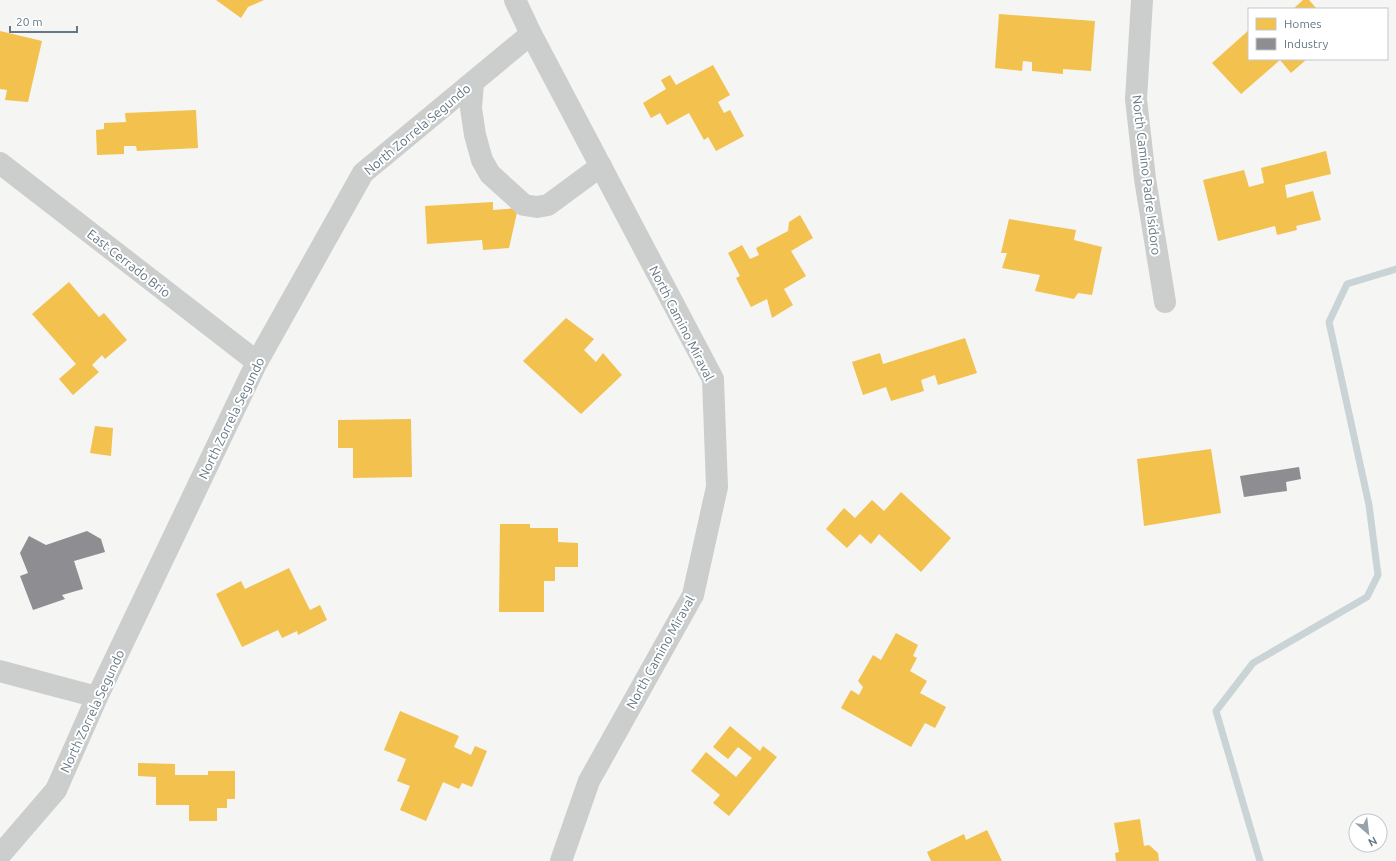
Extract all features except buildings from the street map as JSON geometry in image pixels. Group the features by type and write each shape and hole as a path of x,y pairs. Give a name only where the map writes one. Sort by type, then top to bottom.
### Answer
{"street":[{"name":"North Camino Miraval","path":"515,0 531,34 713,379 717,487 693,595 589,781 561,861"},
{"name":"North Camino Padre Isidoro","path":"1142,0 1136,99 1145,179 1164,302"},
{"name":"North Zorrela Segundo","path":"0,855 56,790 97,697 257,362 363,173 531,34"},
{"path":"473,83 471,108 475,135 482,160 490,174 524,205 537,207 548,205 601,166"},
{"name":"East Cerrado Brio","path":"0,162 257,362"},
{"path":"0,671 97,697"}],"waterway":[{"path":"1260,861 1216,711 1253,663 1367,597 1378,575 1369,505 1329,322 1347,284 1396,269"}]}
